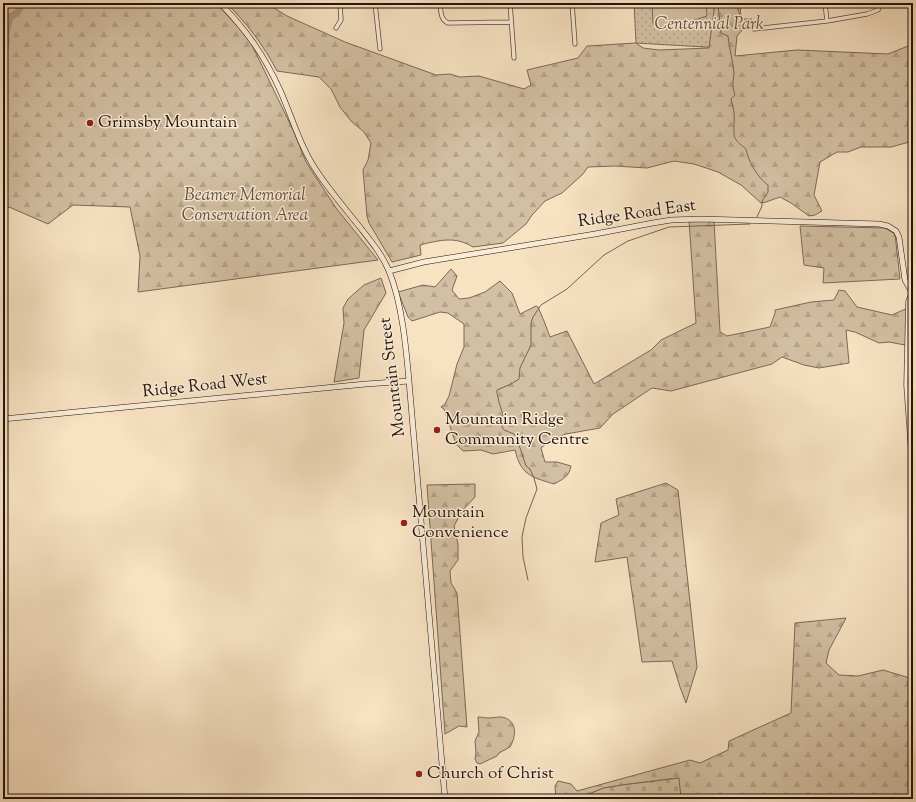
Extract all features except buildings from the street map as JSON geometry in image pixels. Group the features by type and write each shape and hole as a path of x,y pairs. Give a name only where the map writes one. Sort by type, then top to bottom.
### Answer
{"main road":[{"name":"Mountain Street","path":"220,3 249,35 265,60 280,90 296,131 315,169 332,193 378,250 389,271 402,322 409,381 445,799"},
{"name":"Ridge Road East","path":"389,271 424,262 672,220 700,219 874,224 888,226 896,231 899,237 905,280 912,293"},
{"name":"Ridge Road West","path":"3,419 409,381"}],"street":[{"path":"336,28 341,20 340,3"},
{"path":"375,3 380,49"},
{"path":"440,3 441,17 448,23 511,22"},
{"path":"510,3 514,58"},
{"path":"572,3 575,44"},
{"path":"825,3 827,21"},
{"path":"754,29 827,21 867,14 878,10 881,3"},
{"path":"912,293 908,301 906,385 913,482"}],"green space":[{"name":"Beamer Memorial Conservation Area","path":"3,3 216,3 251,43 294,132 306,162 336,208 378,260 138,292 140,256 130,207 73,205 48,224 9,207 3,212"},
{"path":"226,3 266,3 287,16 345,42 436,75 450,74 460,77 479,76 524,89 531,85 527,70 578,58 587,46 636,43 643,48 659,50 709,48 715,3 736,3 741,19 752,19 737,36 735,56 797,50 888,54 913,44 913,141 891,147 861,147 848,152 837,152 820,162 814,195 822,211 815,215 809,216 780,197 761,203 741,185 718,172 694,164 674,161 647,168 615,166 588,167 583,174 562,193 545,201 526,224 503,243 473,247 454,240 434,242 420,245 421,255 392,262 369,223 367,216 363,170 368,160 371,143 364,132 351,121 340,107 331,89 319,77 277,71 254,35"},
{"name":"Centennial Park","path":"634,3 740,3 741,19 723,48 636,43"},
{"path":"652,3 706,3 707,16 667,29 653,24"},
{"path":"689,220 714,221 720,332 727,336 770,327 775,310 811,302 834,300 839,290 845,291 857,307 892,315 910,307 913,308 913,415 911,412 907,388 909,372 905,345 889,342 879,343 855,332 846,330 849,363 819,368 804,365 782,357 772,364 671,391 652,388 613,414 600,428 566,434 551,440 541,448 545,462 557,462 571,466 567,475 554,484 528,474 520,465 515,450 493,454 481,450 463,451 456,444 444,409 441,407 445,404 449,396 457,364 464,347 464,324 448,313 440,312 412,321 408,317 398,292 423,285 435,287 451,269 457,276 452,290 459,299 469,298 485,292 500,281 512,293 520,314 536,306 538,307 550,337 567,331 594,384 651,350 661,340 696,323"},
{"path":"800,226 885,228 895,234 900,279 823,283 824,268 804,265"},
{"path":"381,278 386,293 364,330 359,378 334,382 344,323 343,308 348,299 364,285"},
{"path":"666,483 678,490 697,667 686,703 672,661 642,662 627,557 595,562 601,523 619,515 616,499"},
{"path":"475,484 475,497 462,511 454,526 458,544 458,560 450,571 451,583 457,593 467,727 459,726 445,734 427,485"},
{"path":"846,618 829,650 826,663 839,675 858,676 883,670 913,679 913,799 681,799 678,778 604,788 586,795 587,799 556,799 555,786 558,781 571,784 577,791 690,760 700,763 728,750 729,741 791,713 795,623"},
{"path":"478,717 506,718 513,724 514,728 514,738 510,747 499,753 497,756 480,764 477,763 475,759 475,741 479,732"},
{"path":"679,778 681,799 587,799 586,795 604,788"}],"waterway":[{"path":"3,55 6,44 6,32 10,17 17,13 23,3"},
{"path":"721,3 718,5 721,33 728,36 733,63 733,86 735,95 731,99 734,113 735,137 736,140 746,149 754,169 768,185 768,192 762,201 762,206 757,217"},
{"path":"528,580 523,557 522,537 526,518 537,489 530,469 526,466 517,439 514,434 504,430 502,427 503,415 497,390 519,379 520,368 531,345 531,323 533,317 541,305 567,289 604,255 628,241 669,227 750,224"}],"place":[{"name":"Grimsby Mountain","path":"90,123"},
{"name":"Mountain Ridge Community Centre","path":"437,430"},
{"name":"Mountain Convenience","path":"404,523"},
{"name":"Church of Christ","path":"419,774"}]}
